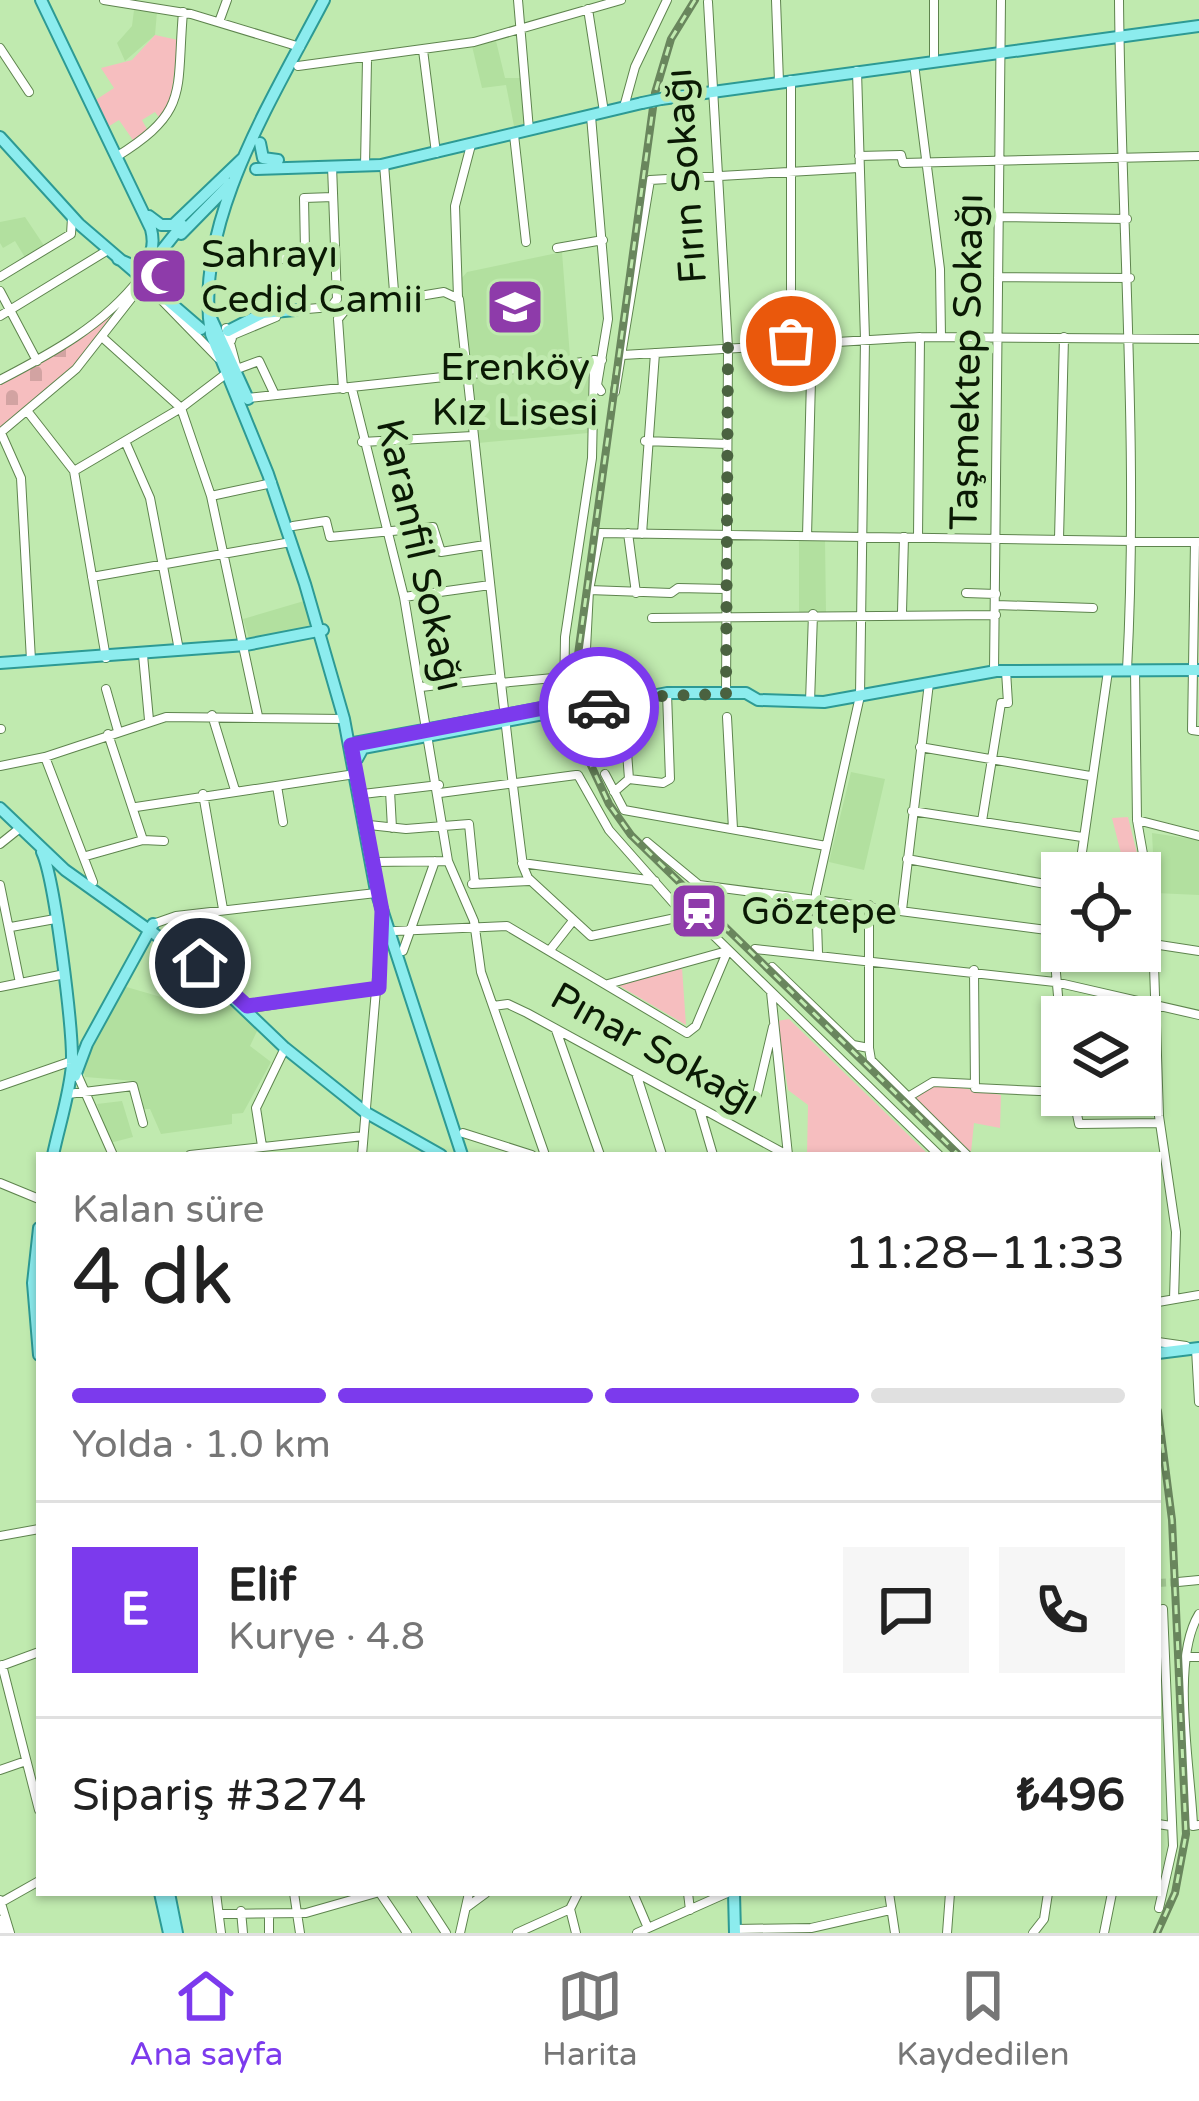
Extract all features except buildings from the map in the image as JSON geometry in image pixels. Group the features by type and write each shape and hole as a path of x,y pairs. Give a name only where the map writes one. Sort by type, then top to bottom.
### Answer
{"main road":[{"path":"256,145 327,0"},
{"path":"164,246 237,174 298,66 327,0"},
{"path":"49,3 57,32 142,209 152,250 138,265 113,255"},
{"path":"256,169 384,164 661,99 1199,26"},
{"path":"0,137 72,217 201,329"},
{"path":"256,145 266,160 361,166"},
{"path":"142,209 156,223 171,226 237,174"},
{"path":"237,174 218,221 206,299 234,370 317,627 353,751 382,911 466,1152"},
{"path":"142,280 164,246 214,194"},
{"path":"142,209 164,232 181,227"},
{"path":"230,336 263,313 295,310"},
{"path":"234,370 293,526 327,638 363,794 378,889 401,931 403,951 466,1152"},
{"path":"317,627 327,638"},
{"path":"0,663 106,659 246,645 317,627"},
{"path":"353,751 565,707 605,706 625,697 726,694 810,702 1000,671 1197,670"},
{"path":"0,808 40,849 151,926"},
{"path":"40,849 52,884 72,1044 63,1110"},
{"path":"63,865 151,926 365,1112"},
{"path":"52,884 63,865"},
{"path":"54,1152 71,1068 151,926"},
{"path":"246,1007 285,1048 365,1112 437,1152"},
{"path":"72,1044 87,1043"},
{"path":"1161,1353 1198,1348"},
{"path":"166,1896 173,1933"},
{"path":"733,1896 737,1931"}],"street":[{"path":"104,0 165,4 301,47"},
{"path":"219,22 227,0"},
{"path":"518,0 529,131"},
{"path":"298,66 368,59 520,31 621,0"},
{"path":"624,107 635,67 667,0"},
{"path":"776,0 793,172 791,341"},
{"path":"934,0 934,60"},
{"name":"Taşmektep Sokağı","path":"982,821 1001,703 1008,704 1000,671 995,538 1001,0"},
{"path":"1119,0 1132,339 1131,670 1142,852"},
{"name":"Fırın Sokağı","path":"712,1 710,92 728,347 726,694"},
{"path":"565,707 564,677 592,461 598,360 608,326 588,9"},
{"path":"115,158 161,128 174,111 183,12"},
{"path":"0,48 28,92"},
{"path":"423,50 436,153"},
{"path":"361,166 368,59"},
{"path":"914,63 940,269 941,337"},
{"path":"818,953 816,899 860,696 865,339 857,70"},
{"path":"514,134 526,242"},
{"path":"363,794 513,784 578,776 609,830 685,911 679,920 596,936 572,922 530,881 522,863 513,784 500,681 473,436 465,376 458,298 455,206 471,145"},
{"path":"859,156 901,155 904,163 927,163 1199,155"},
{"path":"384,164 395,304"},
{"path":"295,310 332,306 337,299 332,166"},
{"path":"615,392 650,180 859,168"},
{"path":"282,259 304,251 304,198 333,197"},
{"path":"0,278 73,233 72,217"},
{"path":"998,217 1127,219"},
{"path":"556,248 603,240"},
{"path":"0,316 113,255"},
{"path":"998,278 1130,278"},
{"path":"32,662 21,478 0,433 76,369 142,280 234,370"},
{"path":"0,291 37,361"},
{"path":"318,309 332,311 338,319 347,308 395,304 447,292 458,298"},
{"path":"337,299 347,308"},
{"path":"0,380 111,316"},
{"name":"Karanfil Sokağı","path":"338,319 348,389 404,597 440,789 448,861"},
{"path":"230,336 234,370"},
{"path":"102,337 181,408 211,496 258,716"},
{"path":"918,537 920,337"},
{"path":"1059,539 1064,337"},
{"path":"623,355 812,340 1199,339"},
{"path":"808,536 812,340"},
{"path":"642,534 645,441 655,353"},
{"path":"248,398 598,360"},
{"path":"598,360 601,391"},
{"path":"74,471 181,408 234,370 260,361 275,395"},
{"path":"28,412 74,471 106,659"},
{"path":"362,442 473,436"},
{"path":"125,441 150,498 179,651"},
{"path":"645,441 727,443"},
{"path":"211,496 272,483"},
{"path":"293,526 326,521 330,537 433,527 441,552 485,545"},
{"path":"628,533 636,593"},
{"path":"584,688 597,536 1197,542 1192,730 1199,731"},
{"path":"902,612 904,537"},
{"path":"92,577 291,542"},
{"path":"404,597 490,586"},
{"path":"589,590 725,589"},
{"path":"967,593 996,605"},
{"path":"652,618 996,605 1093,608"},
{"path":"810,702 813,614"},
{"path":"142,655 149,720"},
{"path":"1081,852 1108,670"},
{"path":"422,687 564,677"},
{"path":"902,910 929,683"},
{"path":"106,689 143,840"},
{"path":"614,792 629,779 664,783 670,778 667,693"},
{"path":"605,706 624,712 629,779"},
{"path":"0,766 45,757 149,720 212,716 344,719"},
{"path":"212,716 235,790"},
{"path":"727,717 733,830"},
{"path":"920,747 1090,776"},
{"path":"45,757 93,882"},
{"path":"136,807 355,774"},
{"path":"605,774 624,810 826,846"},
{"path":"277,786 283,822"},
{"path":"390,790 392,828"},
{"path":"202,794 223,910"},
{"path":"912,811 1082,837"},
{"path":"1137,820 1199,836"},
{"path":"369,825 444,828 469,824 475,884"},
{"path":"0,844 20,828"},
{"path":"86,856 143,840 164,841"},
{"path":"647,842 693,883 1041,929"},
{"path":"907,859 1041,883"},
{"path":"401,931 434,876 435,860"},
{"path":"375,862 448,861 475,925 480,968 544,1152"},
{"path":"522,863 657,881"},
{"path":"460,884 530,881"},
{"path":"0,885 20,982"},
{"path":"151,926 223,910 378,889"},
{"path":"869,905 870,1060 964,1152"},
{"path":"362,1152 382,911"},
{"path":"11,927 55,919"},
{"path":"550,950 572,922"},
{"path":"401,931 507,926 690,1033 728,950"},
{"path":"707,929 935,1152"},
{"path":"1161,945 1199,951"},
{"path":"754,949 974,970 1116,996"},
{"path":"608,984 728,950"},
{"path":"772,967 854,1045 869,1048"},
{"path":"974,970 974,1084"},
{"path":"1054,972 1057,996"},
{"path":"0,987 60,974"},
{"path":"246,1007 379,988"},
{"path":"771,991 787,1152"},
{"name":"Pınar Sokağı","path":"493,1006 510,1005 782,1152"},
{"path":"1161,1006 1199,1016"},
{"path":"757,1095 775,1019"},
{"path":"555,1028 599,1152"},
{"path":"262,1146 256,1108 285,1048"},
{"path":"0,1086 71,1068 87,1092 112,1152"},
{"path":"635,1072 661,1152"},
{"path":"908,1097 933,1082 974,1084 982,1090 1041,1091"},
{"path":"68,1094 133,1086 142,1123"},
{"path":"699,1107 712,1152"},
{"path":"1076,1116 1077,1120 1160,1123"},
{"path":"1160,1116 1173,1209 1174,1299"},
{"path":"463,1133 523,1152"},
{"path":"237,1152 363,1136"},
{"path":"0,1183 36,1198"},
{"path":"1161,1209 1173,1209"},
{"path":"1161,1301 1199,1295"},
{"path":"1161,1342 1198,1348 1199,1398"},
{"path":"0,1536 36,1530"},
{"path":"1178,1582 1199,1580"},
{"path":"1159,1908 1170,1870 1171,1826 1161,1677 1163,1610"},
{"path":"1196,1826 1186,1657 1199,1614"},
{"path":"36,1653 1,1666 36,1799"},
{"path":"1186,1657 1199,1657"},
{"path":"0,1770 26,1761"},
{"path":"1161,1824 1171,1826"},
{"path":"6,1933 0,1901 36,1883"},
{"path":"217,1896 220,1933"},
{"path":"294,1896 300,1933"},
{"path":"220,1914 241,1910 297,1914 346,1906 371,1896"},
{"path":"380,1896 407,1933"},
{"path":"422,1896 446,1933"},
{"path":"460,1933 468,1896"},
{"path":"466,1907 482,1896"},
{"path":"517,1933 570,1909 576,1896"},
{"path":"634,1896 648,1928"},
{"path":"688,1896 690,1910"},
{"path":"637,1933 725,1896"},
{"path":"890,1896 896,1933"},
{"path":"947,1933 948,1896"},
{"path":"1034,1933 1044,1919 1048,1896"},
{"path":"1104,1933 1111,1896"},
{"path":"570,1909 576,1933"},
{"path":"241,1910 242,1933"},
{"path":"737,1931 811,1930 890,1910"},
{"path":"269,1913 269,1933"},
{"path":"0,1920 6,1933"}],"shaded area":[{"path":"134,10 157,12 155,35 125,61 117,43 132,26"},
{"path":"496,41 505,78 523,78 526,124 514,126 506,85 482,88 472,46"},
{"path":"25,217 45,247 26,259 15,241 3,248 0,243 0,222"},
{"name":"Erenköy Kız Lisesi","path":"562,252 570,357 468,371 461,279 467,272"},
{"path":"588,368 588,433 478,443 468,380"},
{"path":"799,539 825,539 826,613 799,614"},
{"path":"304,601 310,625 250,642 243,619"},
{"path":"851,772 885,779 864,870 829,862"},
{"path":"1152,833 1199,840 1199,895 1161,893 1161,852 1153,852"},
{"path":"191,968 258,1029 250,1046 271,1062 243,1113 232,1114 232,1124 161,1134 150,1109 143,1109 135,1081 85,1077 83,1068 123,986 161,997 177,991"},
{"path":"122,1101 133,1137 110,1143 97,1104"}],"green space":[{"path":"155,35 178,40 169,116 162,121 155,112 142,120 149,133 135,143 119,120 106,128 94,101 114,88 101,68 132,60"},
{"path":"110,317 74,367 0,429 0,384"},
{"path":"1128,817 1137,852 1121,852 1112,818"},
{"path":"682,968 686,1025 618,985"},
{"path":"789,1019 926,1152 807,1152 808,1105 788,1090 777,1021"},
{"path":"934,1083 1001,1095 1000,1128 974,1123 971,1152 912,1098"}],"tunnel":[{"path":"1161,1583 1178,1582"}],"railway":[{"path":"695,0 671,39 655,93 576,669 589,761 609,804 631,835 956,1152"},
{"path":"1157,1933 1175,1893 1186,1834 1172,1520 1161,1434"}],"way so far":[{"path":"599,707 625,697 726,694 728,347 791,341"}],"place":[{"name":"Sahrayı Cedid Camii","path":"159,276"},
{"name":"Erenköy Kız Lisesi","path":"515,307"},
{"name":"Göztepe","path":"699,911"}],"route":[{"path":"200,963 247,1006 379,988 382,911 351,745 564,704 565,710 599,707"}]}
